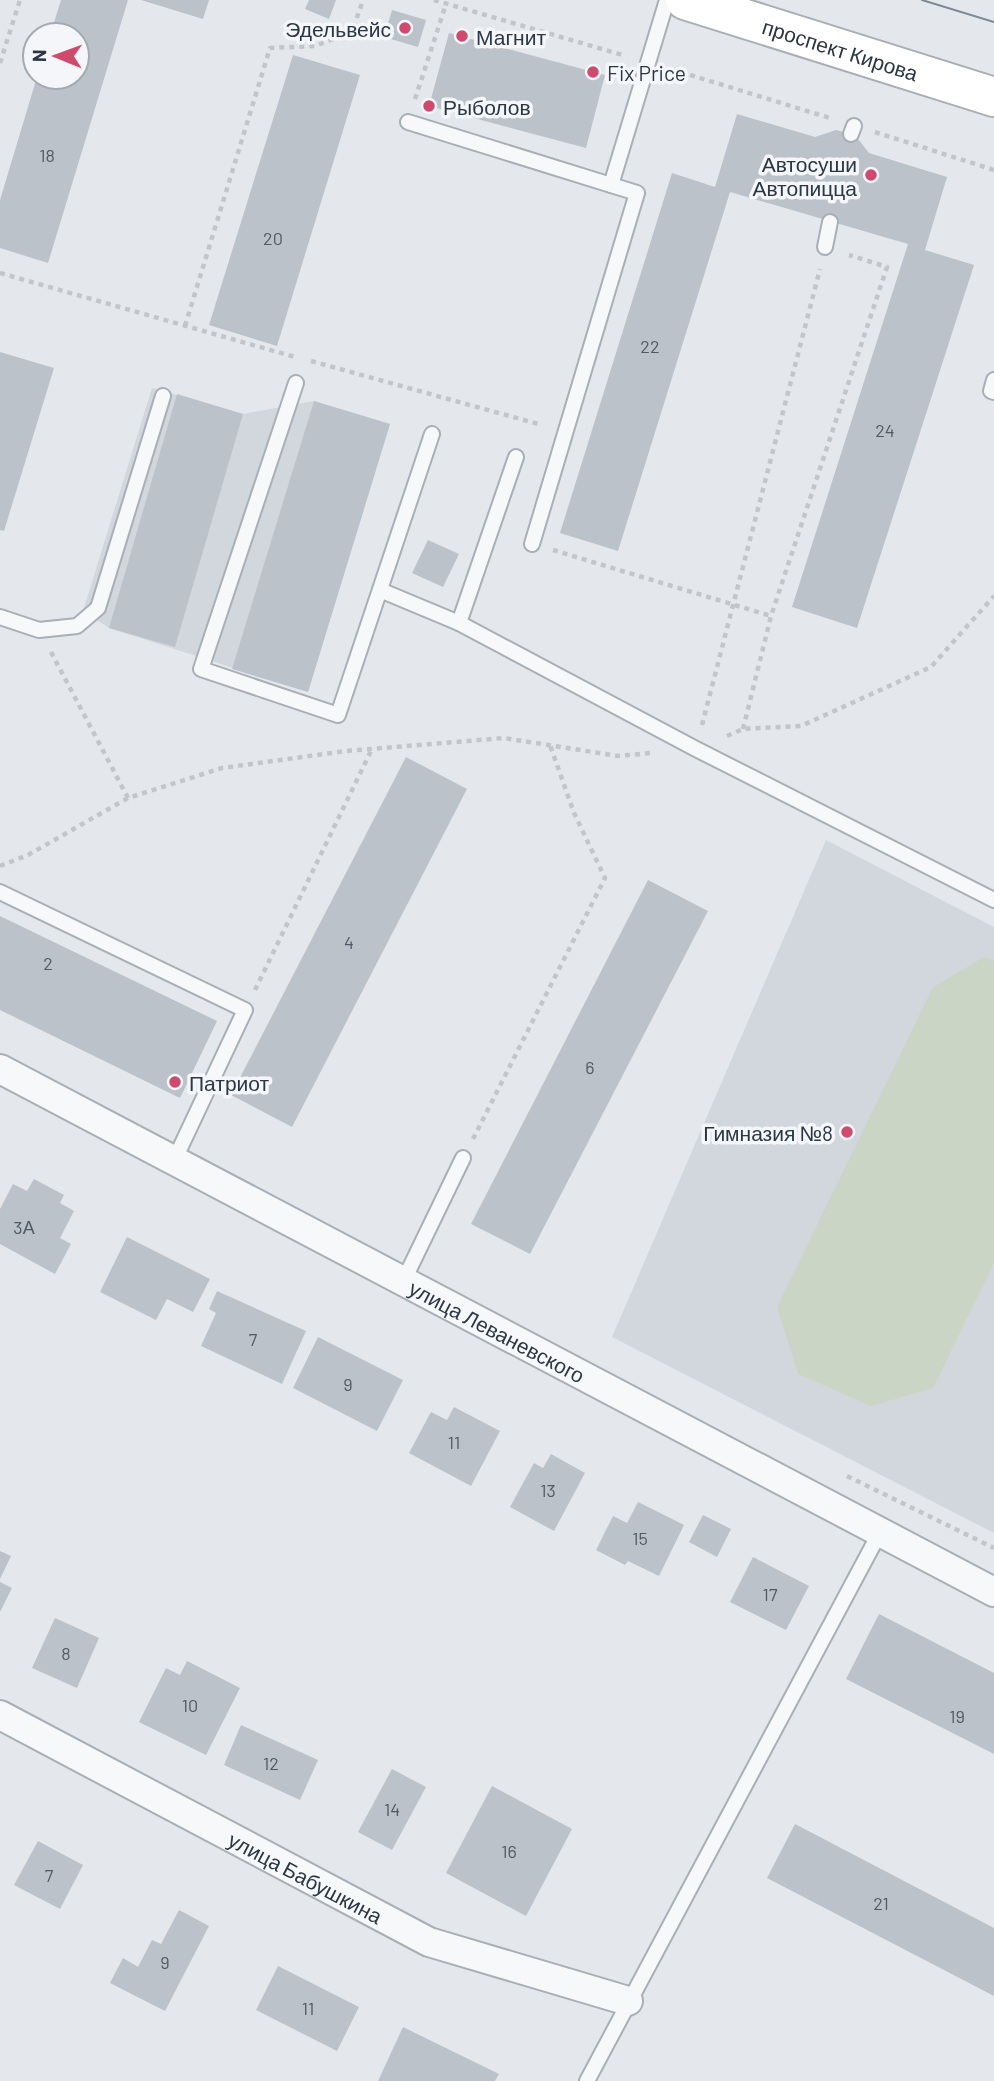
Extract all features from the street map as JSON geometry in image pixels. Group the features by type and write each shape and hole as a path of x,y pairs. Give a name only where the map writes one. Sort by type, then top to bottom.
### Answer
{"main road":[{"name":"проспект Кирова","path":"685,0 994,97"}],"street":[{"name":"улица Леваневского","path":"0,1069 879,1534 994,1592"},
{"name":"улица Бабушкина","path":"0,1715 429,1942 628,2001"}],"lane":[{"path":"611,185 667,0"},
{"path":"408,122 637,193 532,544"},
{"path":"825,247 830,222"},
{"path":"994,380 991,391 994,392"},
{"path":"296,383 201,669 338,715 432,434"},
{"path":"0,617 39,630 77,626 98,608 163,396"},
{"path":"459,623 516,457"},
{"path":"380,590 459,623 696,749 994,900"},
{"path":"0,892 245,1010 173,1161"},
{"path":"403,1282 463,1158"},
{"path":"587,2081 879,1534"}],"path":[{"path":"0,63 20,0"},
{"path":"185,326 270,48 315,46 352,32 363,0"},
{"path":"434,0 649,62 853,130 994,170"},
{"path":"408,122 446,4"},
{"path":"696,749 825,247 887,267 771,616 743,729"},
{"path":"0,273 566,432"},
{"path":"532,544 771,616"},
{"path":"0,866 28,855 128,798 222,768 372,749 504,738 618,756 696,749 743,729 801,726 931,667 994,596"},
{"path":"39,630 128,798"},
{"path":"463,1158 604,878 574,813 550,745"},
{"path":"245,1010 372,749"}],"shaded area":[{"path":"152,388 243,414 314,401 390,424 308,692 109,628 83,611"},
{"name":"Гимназия №8","path":"826,840 994,927 994,1533 612,1337"}],"green space":[{"path":"984,957 994,961 994,1263 933,1388 871,1406 798,1374 777,1307 933,987"}],"building":[{"path":"61,0 128,0 48,263 0,248 0,200 33,91 91,91 91,21 54,21"},
{"path":"141,0 209,0 203,19"},
{"path":"309,0 336,0 329,19 305,9"},
{"name":"Эдельвейс","path":"392,10 426,20 418,47 384,37"},
{"path":"449,33 605,75 586,148 429,106"},
{"path":"293,55 360,75 277,346 209,325"},
{"path":"737,114 815,137 836,130 855,135 869,153 947,177 925,250 974,265 857,628 792,607 908,244 730,192 618,551 560,533 672,173 715,187"},
{"path":"0,352 54,368 4,531 0,530"},
{"path":"177,394 243,414 175,647 109,628"},
{"path":"314,401 390,424 308,692 232,669"},
{"path":"428,540 459,554 443,587 412,573"},
{"path":"406,757 467,789 292,1127 231,1095"},
{"path":"648,880 708,911 530,1254 471,1224"},
{"path":"0,916 217,1021 180,1098 0,1010"},
{"path":"34,1179 64,1195 60,1203 74,1211 60,1238 71,1244 55,1274 0,1244 0,1209 13,1184 27,1191"},
{"path":"127,1237 210,1279 193,1312 167,1299 156,1320 100,1292"},
{"path":"217,1291 306,1331 282,1384 201,1346 216,1313 209,1309"},
{"path":"318,1337 403,1380 377,1431 293,1388"},
{"path":"454,1407 500,1431 471,1486 409,1453 431,1412 447,1420"},
{"path":"551,1454 585,1473 554,1531 510,1507 534,1463 543,1468"},
{"path":"638,1502 684,1525 659,1576 628,1561 625,1565 596,1550 613,1516 627,1523"},
{"path":"703,1515 731,1529 717,1557 689,1542"},
{"path":"0,1551 11,1556 0,1579"},
{"path":"753,1557 809,1586 786,1630 730,1602"},
{"path":"0,1582 12,1588 0,1612"},
{"path":"879,1614 994,1673 994,1754 846,1679"},
{"path":"55,1618 99,1638 77,1688 32,1668"},
{"path":"187,1661 240,1688 206,1755 139,1722 166,1668 180,1675"},
{"path":"241,1725 318,1760 300,1800 224,1765"},
{"path":"392,1769 426,1787 392,1850 358,1832"},
{"path":"492,1786 572,1829 526,1916 446,1873"},
{"path":"795,1824 994,1928 994,1996 767,1878"},
{"path":"38,1841 83,1865 60,1909 14,1885"},
{"path":"179,1910 209,1926 165,2011 110,1983 123,1958 138,1967 152,1940 161,1944"},
{"path":"278,1966 359,2007 337,2051 256,2010"},
{"path":"403,2027 499,2074 495,2081 378,2081"}],"tram line":[{"path":"922,0 994,22"}],"place":[{"name":"Эдельвейс","path":"405,28"},
{"name":"Магнит","path":"462,36"},
{"name":"Fix Price","path":"593,72"},
{"name":"Рыболов","path":"429,106"},
{"name":"Автосуши Автопицца","path":"871,175"},
{"name":"Патриот","path":"175,1082"},
{"name":"Гимназия №8","path":"847,1132"}]}
